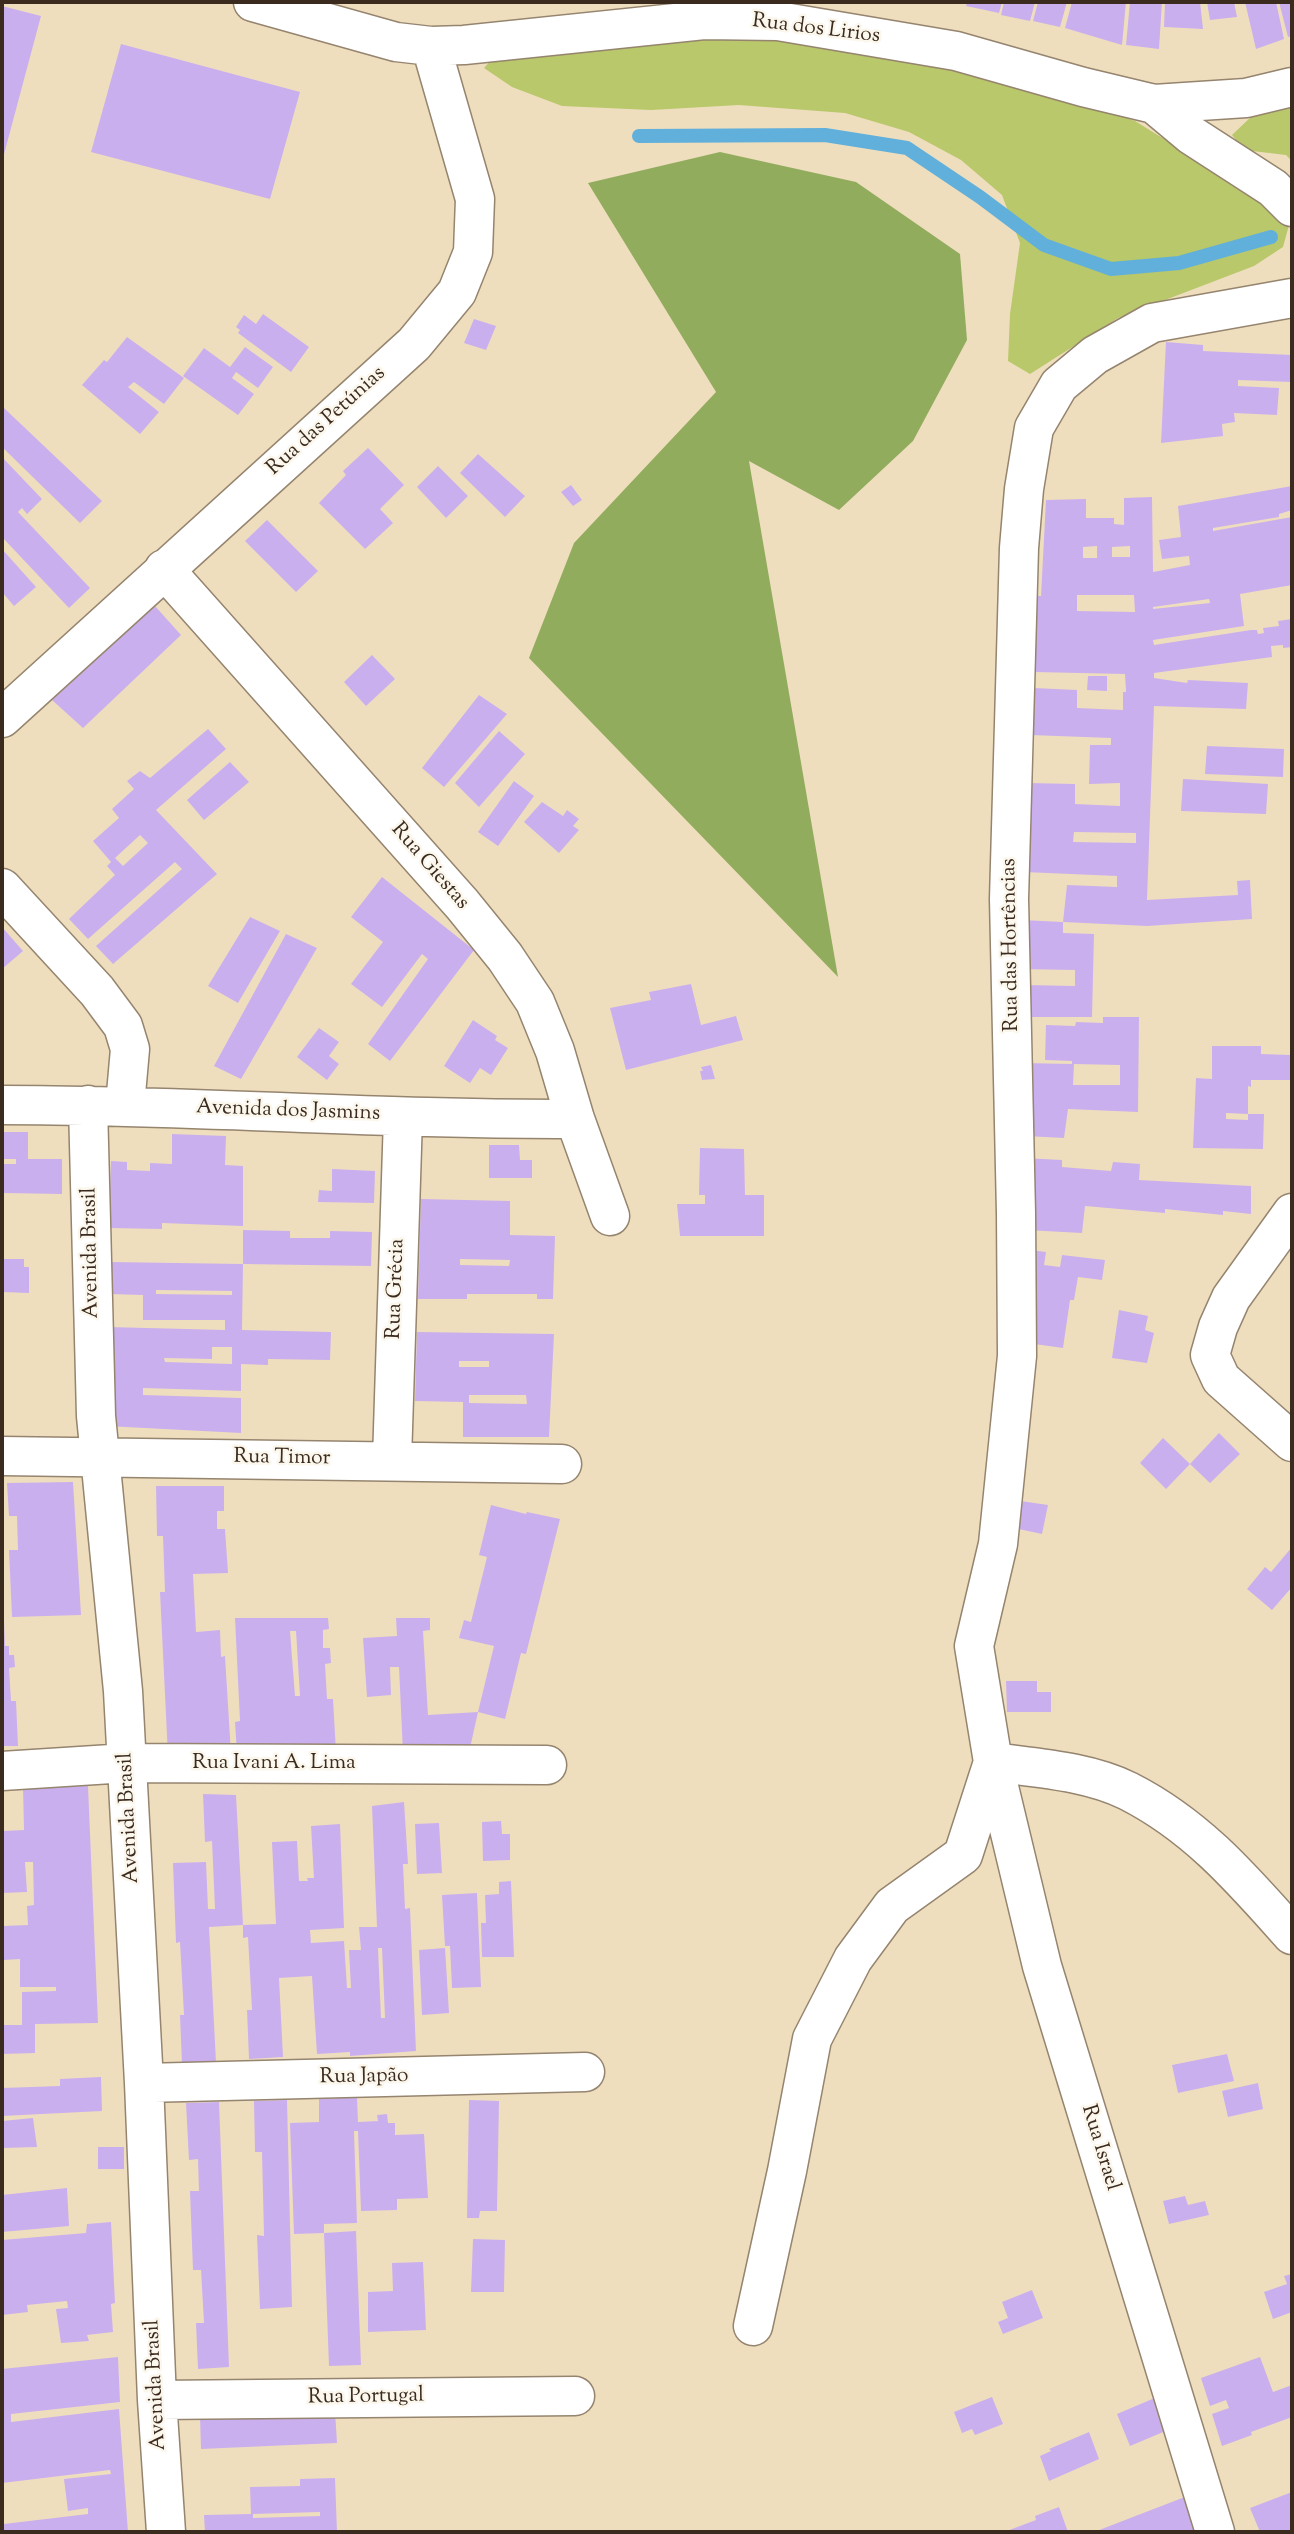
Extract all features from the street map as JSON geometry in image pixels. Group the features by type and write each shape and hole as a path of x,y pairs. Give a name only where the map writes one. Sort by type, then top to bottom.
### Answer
{"street":[{"name":"Rua dos Lirios","path":"253,2 396,41 431,46 464,45 704,20 778,21 956,51 1154,104 1246,98 1292,87"},
{"name":"Rua das Petúnias","path":"2,718 163,569 414,344 457,292 473,252 475,199 431,46"},
{"path":"1154,104 1191,135 1273,188 1292,207"},
{"name":"Rua das Hortências","path":"993,1762 974,1646 998,1544 1017,1356 1009,899 1019,548 1024,489 1034,428 1059,385 1095,355 1152,323 1292,298"},
{"name":"Rua Giestas","path":"163,569 462,904 505,957 535,1002 555,1051 575,1119 610,1216"},
{"name":"Avenida Brasil","path":"2,888 97,991 123,1026 130,1049 107,1105 99,1457 114,1583 127,1763 166,2532"},
{"name":"Avenida dos Jasmins","path":"2,1105 107,1105 403,1117 575,1119"},
{"name":"Rua Grécia","path":"391,1460 403,1117"},
{"path":"1292,1213 1230,1298 1210,1355 1221,1379 1292,1442"},
{"name":"Rua Timor","path":"2,1456 562,1464"},
{"path":"753,2326 812,2039 853,1959 892,1906 963,1855 993,1762 1069,1772 1127,1790 1177,1820 1219,1855 1292,1935"},
{"name":"Rua Israel","path":"993,1762 1042,1966 1215,2532"},
{"name":"Rua Ivani A. Lima","path":"2,1771 127,1763 547,1765"},
{"name":"Rua Japão","path":"144,2083 585,2072"},
{"name":"Rua Portugal","path":"158,2400 575,2396"}],"green space":[{"path":"778,36 948,62 1076,100 1135,121 1258,197 1289,225 1283,247 1254,266 1118,318 1030,374 1008,361 1010,314 1020,243 1002,195 961,160 909,132 845,113 739,105 651,110 562,106 512,87 484,68 494,57 695,38"},
{"path":"1292,105 1292,161 1286,155 1244,150 1232,135 1252,116"},
{"path":"720,152 856,182 960,254 967,340 913,441 839,510 749,461 838,977 529,658 574,543 716,392 588,183"}],"building":[{"path":"967,2 1002,2 999,13 966,6"},
{"path":"1004,2 1035,2 1030,21 1001,15"},
{"path":"1038,2 1067,2 1060,27 1033,21"},
{"path":"1072,2 1126,2 1122,45 1065,28"},
{"path":"1130,2 1162,2 1159,49 1126,45"},
{"path":"1165,2 1200,2 1203,29 1164,27"},
{"path":"1207,2 1234,2 1237,17 1210,20"},
{"path":"1245,2 1276,2 1284,39 1256,49"},
{"path":"1279,2 1292,2 1292,36 1288,37"},
{"path":"2,6 41,16 3,158 2,158"},
{"path":"121,44 300,92 270,199 91,152"},
{"path":"263,314 309,347 291,372 238,333 240,330 236,327 244,315 256,324"},
{"path":"474,319 496,326 486,350 464,343"},
{"path":"127,337 184,378 164,404 134,382 128,387 159,412 140,434 82,385 104,360 107,362"},
{"path":"1166,342 1203,345 1203,351 1292,355 1292,382 1238,380 1238,386 1279,388 1277,415 1234,413 1235,422 1222,424 1223,436 1161,443"},
{"path":"245,347 273,367 258,388 236,372 232,378 254,394 238,415 183,376 204,348 230,367"},
{"path":"4,408 102,501 80,523 2,447"},
{"path":"368,448 404,485 380,509 393,523 365,549 319,503 346,475 343,471"},
{"path":"478,454 525,496 505,517 460,473"},
{"path":"2,457 42,499 27,514 22,508 18,512 90,588 69,608 2,537"},
{"path":"438,466 468,496 446,518 417,487"},
{"path":"571,485 582,500 573,506 561,492"},
{"path":"1292,486 1292,510 1279,514 1279,517 1213,528 1213,531 1292,517 1292,585 1240,594 1244,626 1153,640 1154,645 1251,630 1257,630 1258,634 1264,633 1263,628 1279,626 1278,621 1292,619 1292,647 1271,646 1272,657 1154,673 1154,678 1187,683 1188,680 1248,683 1246,709 1154,706 1147,900 1238,895 1237,881 1250,880 1252,919 1147,926 1063,922 1067,885 1117,887 1117,876 1024,872 1028,783 1075,784 1075,804 1120,806 1120,783 1089,784 1090,745 1111,745 1111,738 1030,735 1034,688 1077,690 1077,708 1123,710 1123,692 1126,692 1125,674 1034,672 1037,596 1041,596 1046,500 1086,499 1086,518 1114,518 1114,524 1124,525 1124,498 1152,497 1153,572 1190,565 1189,556 1162,559 1159,540 1181,537 1178,506","holes":["1097,546 1097,558 1083,558 1083,547","1130,546 1130,557 1112,557 1112,547","1077,595 1134,595 1135,612 1077,611","1209,599 1210,603 1153,609","1074,832 1136,833 1136,843 1073,842"]},
{"path":"267,520 318,571 296,592 245,541"},
{"path":"2,549 36,587 14,606 2,592"},
{"path":"155,606 181,635 83,728 52,700"},
{"path":"372,655 395,679 366,706 344,682"},
{"path":"1088,676 1107,676 1107,691 1087,690"},
{"path":"479,695 507,714 444,787 422,768"},
{"path":"208,729 226,749 156,810 217,874 113,964 96,946 182,869 175,862 88,939 69,919 115,875 107,866 111,862 93,841 119,818 112,809 134,789 127,781 140,771 150,778","holes":["140,835 148,843 123,866 115,858"]},
{"path":"499,731 525,754 479,807 455,783"},
{"path":"1207,746 1284,749 1283,777 1205,774"},
{"path":"230,762 249,782 204,820 187,800"},
{"path":"1183,779 1268,784 1266,814 1181,811"},
{"path":"514,781 534,796 498,846 478,832"},
{"path":"542,802 563,816 567,810 579,819 573,826 579,830 559,853 524,822"},
{"path":"382,877 474,950 390,1061 368,1044 428,959 422,954 382,1007 351,984 383,942 351,917"},
{"path":"250,917 280,931 238,1003 208,986"},
{"path":"1022,920 1063,922 1063,933 1094,934 1092,1017 1024,1017 1026,985 1075,986 1075,970 1019,969"},
{"path":"2,927 23,951 2,969"},
{"path":"286,934 317,948 241,1079 214,1066"},
{"path":"691,984 701,1025 736,1016 743,1040 626,1070 610,1008 651,1000 649,992"},
{"path":"1103,1017 1139,1017 1138,1112 1068,1109 1064,1138 1025,1136 1023,1063 1072,1064 1072,1061 1045,1060 1046,1025 1103,1023","holes":["1074,1064 1120,1065 1120,1085 1073,1085"]},
{"path":"473,1020 497,1036 495,1040 508,1048 491,1075 480,1068 470,1083 444,1066"},
{"path":"319,1028 339,1042 329,1056 339,1064 327,1080 297,1057"},
{"path":"1212,1046 1261,1046 1261,1054 1290,1055 1292,1058 1292,1080 1251,1080 1251,1087 1248,1086 1248,1114 1264,1114 1263,1149 1193,1148 1196,1078 1212,1079","holes":["1226,1113 1248,1114 1248,1120 1226,1119"]},
{"path":"711,1065 715,1079 702,1080 701,1067"},
{"path":"2,1132 28,1132 28,1159 62,1159 62,1194 2,1193 2,1164 16,1164 16,1159 2,1159"},
{"path":"172,1134 226,1136 225,1165 243,1166 243,1226 162,1223 162,1229 109,1228 111,1161 127,1162 127,1170 150,1171 150,1163 172,1164"},
{"path":"489,1145 519,1145 520,1160 532,1160 532,1178 489,1178"},
{"path":"700,1148 744,1149 745,1195 764,1195 764,1236 680,1236 677,1204 705,1204 705,1195 699,1195"},
{"path":"1023,1158 1062,1160 1062,1167 1111,1171 1113,1162 1140,1164 1139,1180 1251,1186 1251,1214 1223,1211 1223,1215 1165,1209 1165,1213 1085,1206 1082,1233 1026,1230"},
{"path":"332,1169 375,1171 374,1203 318,1202 319,1190 332,1191"},
{"path":"421,1199 510,1201 510,1235 555,1236 553,1299 537,1299 537,1294 467,1294 467,1299 418,1299","holes":["460,1259 510,1260 509,1266 460,1265"]},
{"path":"243,1230 290,1231 290,1238 330,1238 330,1231 372,1232 371,1266 243,1264"},
{"path":"1030,1250 1046,1252 1044,1265 1060,1267 1062,1255 1105,1260 1102,1280 1078,1277 1074,1300 1070,1300 1063,1348 1020,1342"},
{"path":"2,1259 24,1259 24,1267 29,1267 29,1293 2,1292"},
{"path":"109,1262 243,1264 242,1330 331,1332 330,1360 268,1359 268,1365 241,1364 241,1391 143,1388 143,1395 241,1398 241,1433 106,1426 108,1327 225,1330 225,1320 143,1320 143,1295 108,1294","holes":["156,1290 232,1291 232,1295 156,1294","212,1347 232,1347 232,1364 165,1362 164,1358 212,1359"]},
{"path":"1119,1310 1148,1316 1145,1330 1154,1333 1147,1363 1112,1358"},
{"path":"417,1332 554,1334 549,1437 463,1437 463,1402 415,1401","holes":["459,1361 489,1361 489,1367 459,1367","469,1395 526,1395 527,1404 469,1403"]},
{"path":"1219,1433 1240,1454 1210,1483 1190,1464"},
{"path":"1163,1438 1190,1464 1166,1489 1140,1463"},
{"path":"73,1482 81,1615 12,1617 9,1550 18,1550 17,1516 9,1516 7,1483"},
{"path":"156,1486 224,1486 224,1511 217,1511 217,1529 225,1529 228,1573 193,1574 196,1632 220,1630 221,1657 225,1656 231,1754 168,1756 160,1592 165,1592 163,1536 157,1536"},
{"path":"1007,1499 1048,1505 1042,1534 1014,1528"},
{"path":"491,1505 560,1519 526,1654 521,1653 505,1719 478,1712 494,1646 459,1638 464,1620 471,1622 487,1557 479,1555"},
{"path":"1292,1547 1292,1587 1272,1610 1247,1589 1265,1567 1271,1572"},
{"path":"235,1618 328,1618 329,1629 323,1630 323,1648 330,1648 331,1663 325,1664 327,1699 333,1699 336,1752 237,1754 235,1722 240,1721","holes":["290,1631 296,1631 300,1696 295,1696"]},
{"path":"396,1618 430,1618 430,1630 423,1631 428,1715 478,1712 470,1748 403,1753 399,1667 390,1667 391,1695 367,1697 363,1638 397,1636"},
{"path":"2,1619 5,1646 9,1646 9,1655 14,1655 15,1667 9,1668 11,1701 16,1701 18,1746 2,1746"},
{"path":"1006,1681 1037,1681 1037,1692 1051,1692 1051,1712 1007,1712"},
{"path":"88,1786 98,2023 35,2024 35,2053 2,2054 2,2025 22,2025 22,1992 56,1991 56,1987 20,1987 20,1959 4,1960 3,1926 28,1925 27,1906 34,1905 33,1862 25,1862 27,1892 2,1893 2,1831 24,1830 23,1788"},
{"path":"203,1794 236,1795 243,1925 209,1927 216,2062 182,2065 180,2015 184,2015 180,1942 176,1943 173,1863 206,1862 208,1909 215,1909 212,1841 205,1842"},
{"path":"404,1802 408,1864 403,1864 405,1909 410,1908 416,2051 350,2056 350,2052 317,2054 312,1976 279,1978 283,2057 249,2059 247,2010 252,2010 248,1937 243,1938 243,1925 276,1924 272,1842 297,1841 299,1881 308,1881 307,1878 314,1878 311,1826 340,1824 344,1928 310,1930 311,1943 344,1941 347,1988 351,1988 349,1950 361,1950 359,1927 377,1927 372,1806","holes":["378,1948 382,1948 385,2018 381,2018"]},
{"path":"501,1821 502,1834 510,1834 510,1860 483,1861 482,1822"},
{"path":"439,1823 442,1873 417,1874 415,1824"},
{"path":"511,1881 514,1957 482,1957 481,1923 486,1923 485,1895 499,1894 499,1882"},
{"path":"477,1893 481,1987 452,1988 450,1946 445,1946 442,1895"},
{"path":"445,1948 449,2013 422,2015 419,1950"},
{"path":"1227,2054 1234,2081 1178,2093 1172,2065"},
{"path":"101,2077 102,2111 2,2116 2,2088 60,2086 60,2079"},
{"path":"1258,2083 1263,2109 1228,2117 1222,2091"},
{"path":"357,2097 358,2122 378,2121 377,2115 387,2114 388,2123 395,2123 395,2135 424,2134 428,2198 397,2199 397,2210 361,2211 358,2131 354,2131 357,2223 324,2224 324,2233 294,2234 290,2123 319,2122 319,2099"},
{"path":"287,2100 292,2307 260,2309 257,2235 264,2236 262,2152 255,2152 254,2101"},
{"path":"469,2100 499,2101 497,2211 480,2211 479,2218 467,2218"},
{"path":"219,2102 229,2367 198,2369 196,2323 204,2323 201,2270 193,2270 190,2191 199,2191 198,2159 189,2160 186,2103"},
{"path":"33,2118 37,2147 2,2148 2,2121"},
{"path":"98,2147 124,2147 124,2169 98,2169"},
{"path":"67,2188 69,2226 2,2232 2,2195"},
{"path":"1185,2196 1188,2205 1205,2201 1209,2215 1169,2224 1163,2201"},
{"path":"111,2222 115,2303 111,2304 113,2332 87,2335 89,2341 61,2343 56,2309 68,2308 67,2301 27,2305 28,2312 2,2315 2,2240 86,2233 87,2224"},
{"path":"356,2231 361,2365 329,2366 324,2233"},
{"path":"473,2239 505,2240 504,2292 471,2292"},
{"path":"423,2262 426,2330 368,2332 368,2292 393,2291 392,2263"},
{"path":"1292,2274 1292,2312 1273,2319 1264,2292 1287,2284 1284,2276"},
{"path":"1032,2290 1043,2318 1003,2334 998,2322 1008,2318 1002,2302"},
{"path":"118,2357 120,2402 11,2414 11,2422 119,2409 128,2532 2,2532 2,2517 4,2524 88,2514 88,2508 68,2511 64,2479 111,2474 110,2470 2,2483 2,2369"},
{"path":"1260,2357 1273,2392 1292,2385 1292,2417 1222,2446 1212,2414 1229,2408 1226,2400 1210,2406 1201,2378"},
{"path":"992,2397 1003,2424 975,2435 972,2429 962,2433 954,2412"},
{"path":"1157,2397 1168,2430 1130,2446 1117,2414"},
{"path":"335,2411 337,2443 201,2449 200,2416"},
{"path":"1089,2432 1099,2459 1049,2481 1040,2456 1051,2451 1049,2449"},
{"path":"335,2478 337,2532 205,2532 204,2515 251,2514 250,2487 300,2486 300,2479","holes":["320,2512 320,2516 253,2518 253,2514"]},
{"path":"1292,2492 1292,2532 1260,2532 1250,2508"},
{"path":"1190,2495 1204,2532 1094,2532"},
{"path":"1059,2507 1068,2532 1004,2532 1036,2520 1035,2516"}],"waterway":[{"path":"639,136 825,135 907,148 980,197 1044,245 1111,269 1179,263 1271,237"}]}
